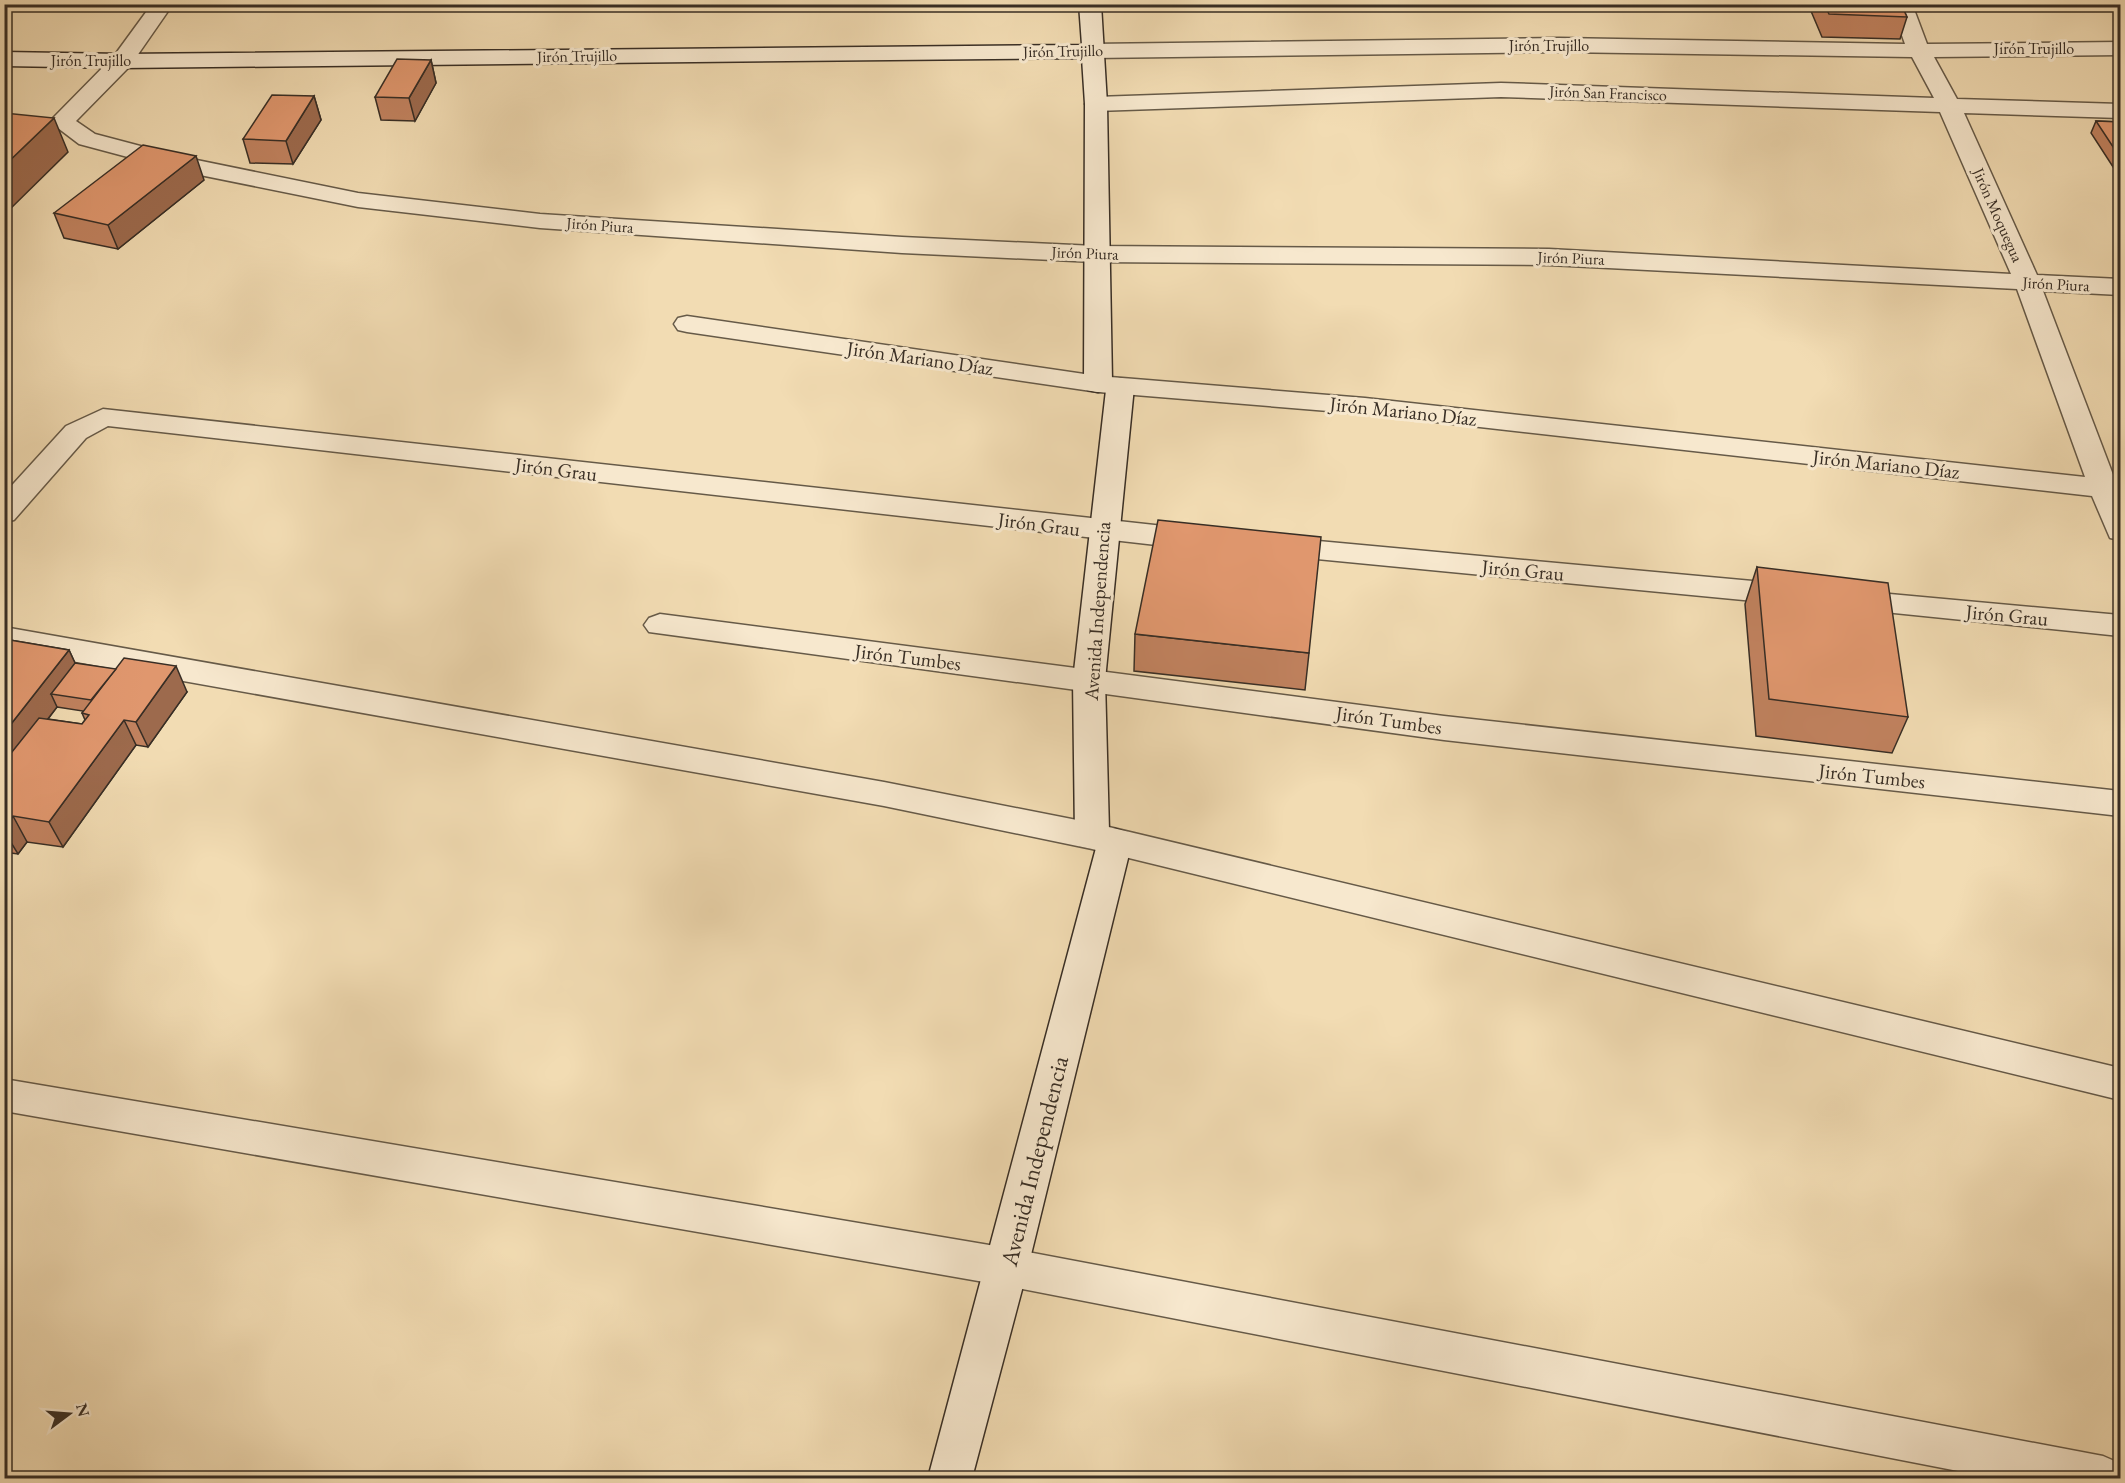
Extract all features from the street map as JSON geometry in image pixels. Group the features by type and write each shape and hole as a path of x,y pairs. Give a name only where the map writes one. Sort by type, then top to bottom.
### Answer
{"street":[{"path":"122,61 163,4"},
{"name":"Avenida Independencia","path":"950,1479 1006,1267 1103,839 1089,680 1103,531 1109,386 1095,254 1096,104 1090,4"},
{"name":"Jirón Moquegua","path":"1901,4 1918,49 1948,103 2027,282 2112,489 2121,531"},
{"name":"Jirón Trujillo","path":"4,59 122,61 1559,45 1898,51 2121,48"},
{"name":"Jirón Piura","path":"122,61 62,122 87,139 180,164 358,200 540,221 902,245 1095,254 1549,256 2121,288"},
{"name":"Jirón San Francisco","path":"1096,104 1501,90 1948,103 2121,111"},
{"name":"Jirón Mariano Díaz","path":"687,324 1109,386 1377,407 2112,489"},
{"name":"Jirón Grau","path":"4,513 76,432 104,417 1103,531 2121,626"},
{"name":"Jirón Tumbes","path":"660,625 1444,728 2121,804"},
{"path":"4,638 884,794 1103,839 2121,1084"},
{"path":"4,1095 1006,1267 2103,1479"}],"building":[{"path":"1824,4 1901,4 1907,17 1829,14"},
{"path":"397,59 431,60 409,98 375,97"},
{"path":"272,95 314,96 286,141 243,139"},
{"path":"4,113 54,118 4,166"},
{"path":"2096,121 2121,122 2121,159"},
{"path":"143,145 196,156 108,225 54,213"},
{"path":"1158,520 1321,537 1309,653 1135,634"},
{"path":"1757,567 1888,583 1908,717 1769,699"},
{"path":"4,639 69,650 4,733"},
{"path":"124,658 176,666 136,722 124,720 49,822 13,816 4,828 4,762 39,718 82,724 89,715 82,713"},
{"path":"75,663 116,669 91,700 51,694"}]}
